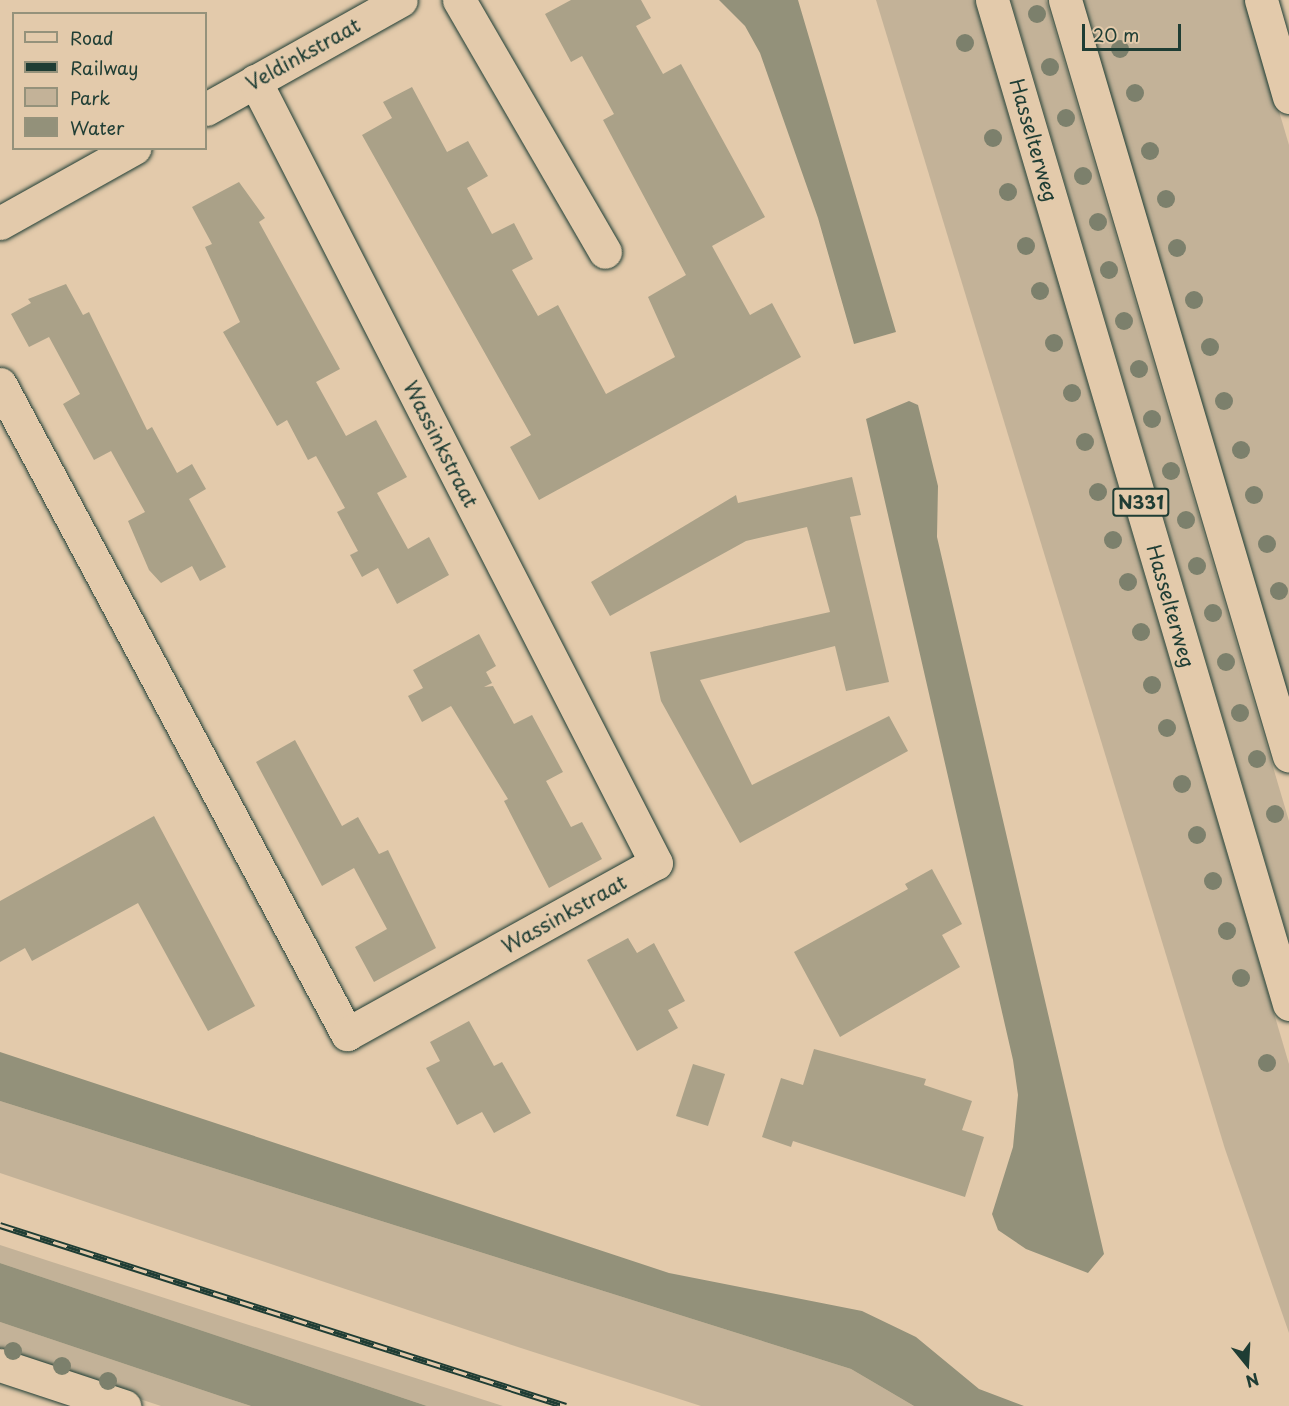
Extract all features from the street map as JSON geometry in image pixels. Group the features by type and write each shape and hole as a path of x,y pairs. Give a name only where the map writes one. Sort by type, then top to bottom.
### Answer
{"street":[{"name":"Veldinkstraat","path":"207,108 401,0"},
{"path":"459,0 605,252"},
{"name":"Hasselterweg","path":"992,0 1289,1004"},
{"path":"1065,0 1289,756"},
{"path":"1261,0 1289,97"},
{"name":"Wassinkstraat","path":"0,384 347,1034 656,863 255,81"},
{"path":"0,223 130,150"},
{"path":"0,1365 124,1406"}],"green space":[{"path":"876,0 974,0 1289,1064 1289,1333 1225,1149"},
{"path":"1011,0 1046,0 1289,821 1289,941"},
{"path":"1082,0 1246,0 1289,145 1289,699"},
{"path":"0,1101 851,1369 914,1406 701,1406 524,1349 0,1173"},
{"path":"0,1245 503,1406 427,1406 0,1263"},
{"path":"0,1322 251,1406 161,1406 0,1353"}],"water":[{"path":"719,0 798,0 896,332 854,344 818,218 760,53 745,26"},
{"path":"909,401 918,405 938,486 937,537 1104,1254 1088,1273 1026,1249 998,1230 992,1214 1013,1147 1018,1095 1013,1060 866,419"},
{"path":"0,1052 669,1273 862,1311 916,1337 979,1389 1024,1406 914,1406 851,1369 0,1101"},
{"path":"0,1263 427,1406 251,1406 223,1397 0,1322"}],"building":[{"path":"571,0 641,0 651,18 636,26 663,74 681,64 765,217 712,246 750,315 772,303 801,357 539,500 510,447 531,435 362,135 392,118 383,102 412,87 447,152 468,141 488,176 467,188 492,234 514,223 533,259 512,270 538,316 558,305 606,394 675,357 648,297 686,275 603,120 614,114 582,56 571,62 545,14"},
{"path":"239,182 265,218 259,222 340,369 316,382 346,436 376,420 407,477 377,493 408,549 429,537 449,575 397,604 378,568 362,577 350,555 358,551 337,512 345,508 316,456 308,460 287,420 277,426 223,332 240,322 205,247 212,244 192,207"},
{"path":"66,284 83,315 89,312 147,430 152,427 177,473 192,464 206,489 189,499 226,567 200,581 192,566 161,583 149,570 128,521 145,512 111,451 94,460 63,404 80,394 49,337 29,347 11,314 31,303 28,299"},
{"path":"852,477 861,515 850,517 889,682 846,691 835,646 700,680 752,785 889,716 908,751 740,843 661,701 650,652 830,612 807,527 746,541 610,616 591,582 736,495 738,503"},
{"path":"479,634 496,666 486,672 492,683 484,687 493,686 514,724 532,715 563,772 546,781 571,827 582,822 602,859 549,888 504,801 508,799 451,706 422,722 408,696 423,688 413,670"},
{"path":"295,740 342,826 358,817 379,854 388,850 436,948 374,982 355,947 387,929 354,868 322,886 256,762"},
{"path":"154,816 255,1006 208,1031 138,903 32,961 25,948 0,962 0,901"},
{"path":"932,869 962,924 942,935 960,967 840,1037 794,952 908,889 905,884"},
{"path":"628,938 637,953 654,943 685,1001 668,1010 678,1028 637,1051 587,960"},
{"path":"469,1021 494,1066 502,1062 531,1113 494,1133 482,1112 457,1125 426,1068 440,1061 430,1042"},
{"path":"814,1049 926,1079 924,1085 972,1101 962,1130 984,1137 965,1197 793,1141 791,1147 762,1137 781,1078 803,1085"},
{"path":"693,1064 725,1074 708,1126 676,1116"}],"railway":[{"path":"0,1225 566,1406"}]}
